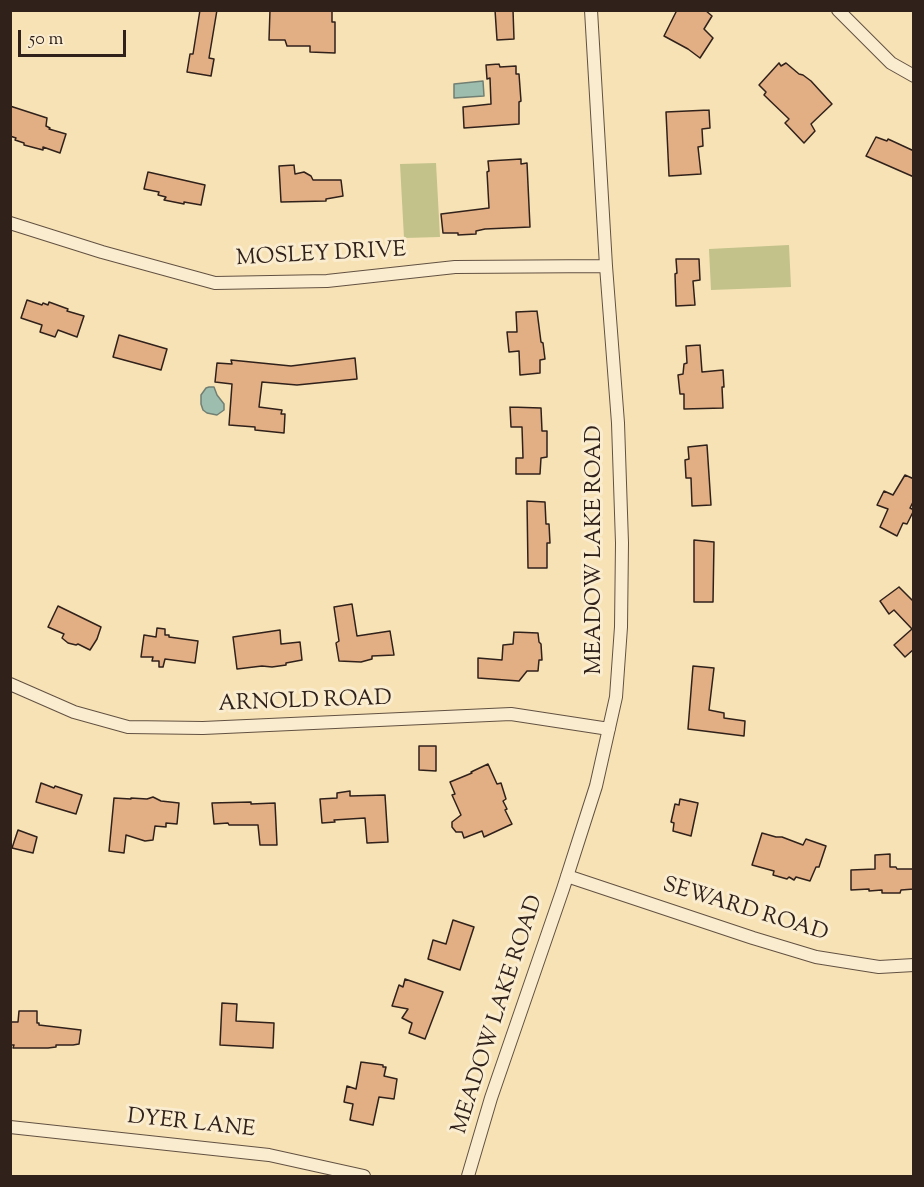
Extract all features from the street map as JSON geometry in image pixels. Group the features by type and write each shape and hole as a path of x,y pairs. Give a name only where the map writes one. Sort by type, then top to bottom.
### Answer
{"street":[{"name":"MEADOW LAKE ROAD","path":"468,1176 491,1098 596,786 616,697 622,543 618,423 591,10"},
{"path":"838,10 891,63 914,76"},
{"name":"MOSLEY DRIVE","path":"10,223 102,252 215,283 327,281 455,267 606,266"},
{"name":"ARNOLD ROAD","path":"10,684 74,712 128,727 203,728 511,714 609,729"},
{"name":"SEWARD ROAD","path":"567,876 816,957 879,967 914,965"},
{"name":"DYER LANE","path":"10,1127 269,1155 364,1176"}],"green space":[{"path":"436,163 440,237 404,238 400,164"},
{"path":"789,245 791,287 711,290 709,249"}],"shaded area":[{"path":"483,81 484,96 454,98 454,84"},
{"path":"209,387 214,387 224,404 224,410 217,415 207,413 201,404 201,395"}],"building":[{"path":"200,10 217,10 209,58 214,59 211,76 187,72 190,54 193,54"},
{"path":"270,10 332,10 332,22 335,22 335,53 310,52 310,46 287,46 285,40 269,40"},
{"path":"495,10 513,10 514,39 497,40"},
{"path":"677,10 705,10 712,16 704,29 713,38 700,58 664,36"},
{"path":"779,63 781,66 786,63 811,81 832,104 811,124 815,131 804,143 785,123 789,119 764,95 766,92 759,85"},
{"path":"499,64 500,67 516,66 516,74 519,74 521,101 519,102 519,124 464,128 463,107 491,104 490,78 487,79 486,65"},
{"path":"10,106 47,118 46,126 49,129 66,134 60,153 43,147 43,150 24,145 10,136"},
{"path":"709,110 710,128 702,129 703,146 698,147 701,174 669,176 666,112"},
{"path":"876,137 887,141 888,139 914,151 914,177 866,156"},
{"path":"521,159 521,164 527,163 530,227 485,229 476,231 476,234 443,233 441,214 489,208 488,161"},
{"path":"294,165 295,174 304,172 313,180 341,180 343,196 326,199 326,201 281,202 279,166"},
{"path":"148,172 205,185 201,205 164,200 166,197 158,195 159,192 144,189"},
{"path":"676,259 699,259 700,280 693,281 695,305 676,306"},
{"path":"27,300 42,305 43,303 48,305 49,302 84,316 77,337 58,330 55,337 40,332 42,325 21,318"},
{"path":"537,311 545,359 540,360 540,373 520,375 519,351 509,352 507,332 517,332 516,312"},
{"path":"119,335 167,349 161,370 113,357"},
{"path":"700,345 702,372 723,370 723,408 684,409 684,394 680,394 678,375 683,374 684,364 687,363 686,346"},
{"path":"355,358 357,379 297,385 262,382 259,407 282,410 281,414 285,414 284,433 229,425 232,384 215,382 217,363 232,364 231,360 291,366"},
{"path":"510,407 541,408 542,431 547,431 547,457 541,458 540,474 516,474 516,458 523,458 522,427 511,427"},
{"path":"707,445 711,505 692,506 691,478 686,478 685,460 689,459 688,447"},
{"path":"905,475 914,479 914,500 910,508 914,510 907,524 903,523 897,536 880,527 888,509 877,505 884,491 893,495"},
{"path":"527,501 545,502 550,543 547,543 547,568 528,568"},
{"path":"694,540 714,542 713,602 694,602"},
{"path":"899,587 914,602 914,649 905,657 894,645 912,629 894,610 889,614 880,601"},
{"path":"352,604 357,636 390,631 394,655 372,656 372,659 361,662 339,661 336,643 339,641 334,607"},
{"path":"58,606 101,627 90,650 78,644 68,643 62,638 64,634 48,627"},
{"path":"157,628 165,629 165,635 169,637 198,641 195,663 165,659 163,667 159,667 159,661 152,661 153,657 141,657 144,635 156,637"},
{"path":"280,630 281,644 300,642 302,660 272,667 237,669 233,637"},
{"path":"514,632 538,633 542,660 539,660 538,671 527,671 519,681 478,678 478,658 502,660 503,645 513,644"},
{"path":"693,666 714,668 709,710 724,713 724,718 745,721 744,736 688,729"},
{"path":"419,746 436,746 436,771 419,770"},
{"path":"488,764 497,784 501,783 506,799 503,801 507,809 505,810 512,824 484,837 482,831 464,838 462,832 456,832 452,827 452,822 461,815 452,795 455,794 450,782"},
{"path":"41,783 82,795 76,814 36,802"},
{"path":"350,791 350,796 385,795 388,842 367,843 365,818 322,823 320,799 337,798 337,793"},
{"path":"153,797 161,801 179,803 177,824 166,823 166,827 155,826 153,840 145,841 126,835 124,853 109,851 114,798 147,799"},
{"path":"680,799 698,803 691,836 673,831 674,823 671,822 675,804 679,805"},
{"path":"251,802 251,804 275,803 277,845 260,845 258,825 214,824 212,803"},
{"path":"18,830 37,837 33,853 12,848"},
{"path":"762,833 803,845 806,839 826,846 819,867 816,867 810,881 796,877 794,880 789,877 787,879 773,875 774,871 752,865"},
{"path":"890,854 890,867 914,869 914,889 901,890 900,893 882,893 882,890 869,891 869,889 851,890 851,870 875,869 875,855"},
{"path":"453,920 474,927 460,970 428,959 433,940 446,944"},
{"path":"405,979 443,992 425,1039 409,1033 412,1023 402,1018 408,1009 392,1006 399,985 403,987"},
{"path":"222,1003 237,1004 236,1021 274,1023 273,1048 220,1045"},
{"path":"19,1011 37,1011 39,1025 81,1030 79,1044 56,1045 56,1047 48,1048 13,1048 14,1045 10,1045 10,1022 18,1022"},
{"path":"361,1062 383,1065 386,1067 384,1076 397,1079 394,1099 379,1097 373,1125 350,1120 353,1104 344,1102 347,1086 356,1089"}]}
